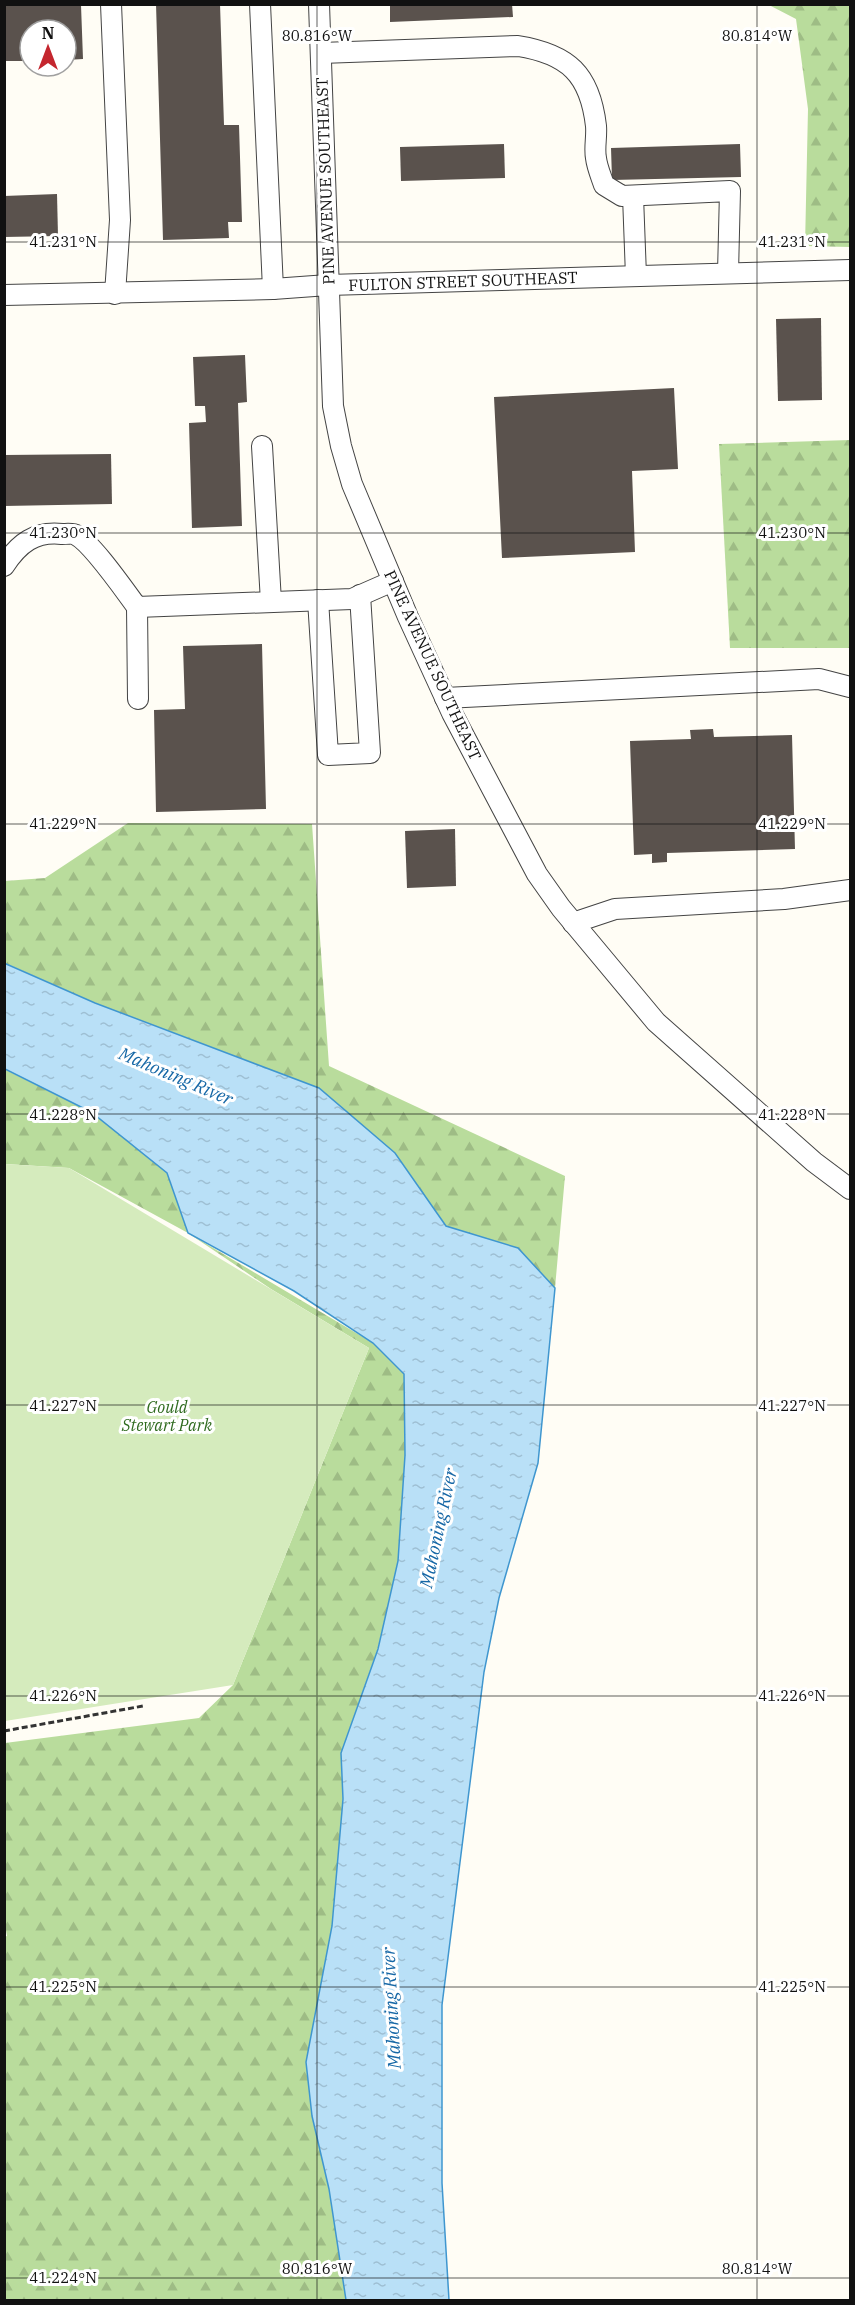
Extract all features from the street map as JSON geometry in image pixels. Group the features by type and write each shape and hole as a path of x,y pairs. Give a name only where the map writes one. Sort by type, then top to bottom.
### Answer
{"street":[{"path":"111,4 120,220 115,294"},
{"path":"260,4 273,289"},
{"name":"PINE AVENUE SOUTHEAST","path":"320,4 333,406 352,484 445,698 537,874 573,923 656,1022 814,1162 850,1189"},
{"path":"321,53 518,46 539,49 563,60 576,71 590,94 596,128 596,158 604,185 622,196 730,191 728,273"},
{"path":"633,196 636,276"},
{"name":"FULTON STREET SOUTHEAST","path":"4,295 115,294 328,285 850,270"},
{"path":"262,446 271,602"},
{"path":"4,566 14,550 34,536 53,533 76,535 96,554 137,607 138,699"},
{"path":"137,607 352,599 393,581"},
{"path":"318,600 328,755 370,753 360,595"},
{"path":"445,698 819,679 850,687"},
{"path":"573,923 615,909 783,899 850,890"}],"path":[{"path":"4,1731 143,1706"}],"green space":[{"path":"769,5 850,5 850,247 805,246 808,109 796,19"},
{"path":"850,440 850,648 730,648 719,444"},
{"path":"128,823 312,824 329,1066 565,1176 555,1288 522,1252 446,1226 395,1153 319,1088 95,1003 5,963 5,881 45,878"},
{"path":"4,1069 91,1112 167,1173 188,1233 69,1168 5,1164"},
{"name":"Gould Stewart Park","path":"5,1164 69,1168 369,1348 233,1685 5,1721"},
{"path":"188,1233 373,1343 404,1374 405,1455 398,1561 378,1648 341,1753 343,1799 332,1926 306,2062 312,2116 329,2189 346,2300 5,2300 4,1937 7,1936 4,1920 5,1743 199,1718 233,1685 369,1348 271,1289"}],"water":[{"name":"Mahoning River","path":"4,963 95,1003 319,1088 395,1153 446,1226 518,1248 555,1288 538,1463 499,1598 484,1672 442,2005 442,2183 449,2300 346,2300 329,2189 312,2116 306,2062 332,1926 343,1799 341,1753 378,1649 398,1561 405,1455 404,1374 373,1343 294,1291 188,1233 167,1173 91,1112 5,1069"}],"building":[{"path":"156,4 220,4 224,125 239,125 242,222 228,222 229,238 163,240"},
{"path":"390,4 512,4 513,17 390,22"},
{"path":"4,5 81,5 83,59 78,59 78,18 18,18 18,61 4,61"},
{"path":"504,144 505,178 401,181 400,147"},
{"path":"740,144 741,177 612,180 611,148"},
{"path":"57,194 58,236 4,237 4,196"},
{"path":"821,318 822,400 778,401 776,319"},
{"path":"245,355 247,402 238,403 242,526 192,528 189,423 206,422 205,406 195,406 193,357"},
{"path":"674,388 678,469 632,471 635,552 502,558 494,397"},
{"path":"111,454 112,504 4,506 4,455"},
{"path":"262,644 266,809 156,812 154,710 185,709 183,646"},
{"path":"713,729 714,737 792,735 795,849 667,853 667,862 652,863 652,854 634,855 630,741 691,739 690,730"},
{"path":"455,829 456,886 407,888 405,831"}]}
